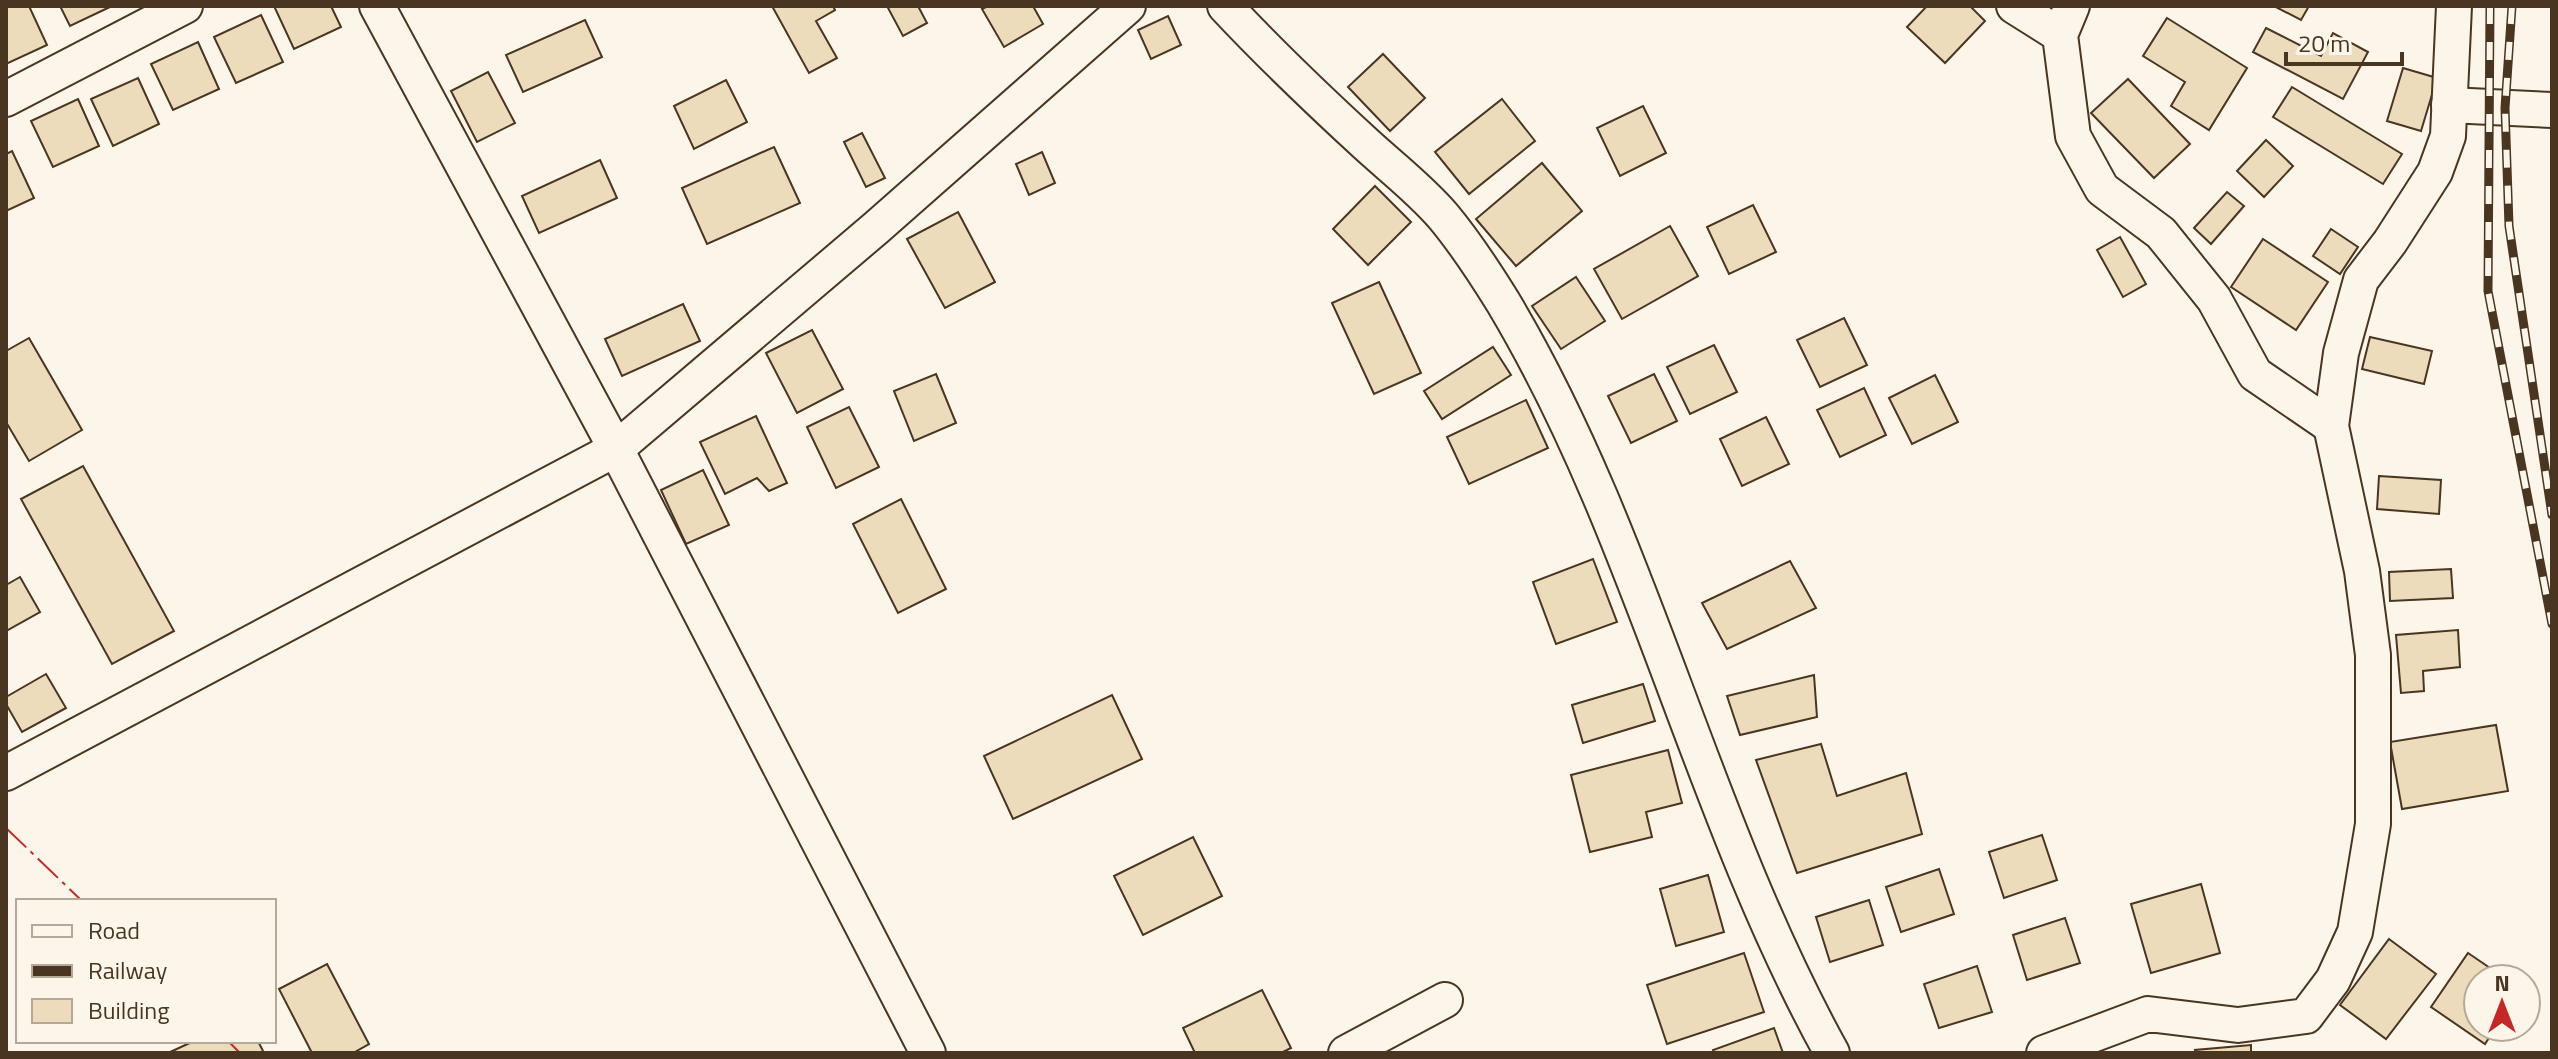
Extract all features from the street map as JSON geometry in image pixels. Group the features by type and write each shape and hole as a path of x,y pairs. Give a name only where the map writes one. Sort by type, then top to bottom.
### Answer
{"street":[{"path":"6,99 185,6"},
{"path":"377,6 616,449 928,1053"},
{"path":"6,773 616,449 888,218 1128,6"},
{"path":"1225,6 1274,58 1442,215 1502,300 1589,471 1658,637 1753,891 1832,1053"},
{"path":"2014,6 2066,21 2073,136 2102,189 2161,233 2214,299 2255,374 2331,426"},
{"path":"2044,1053 2148,1014 2238,1025 2306,1016 2333,980 2355,932 2373,824 2373,655 2362,571 2331,426 2341,353 2361,280 2390,242 2435,172 2448,136 2454,6"},
{"path":"2449,105 2552,110"},
{"path":"1346,1053 1445,1000"}],"building":[{"path":"29,6 47,45 6,64 6,8"},
{"path":"60,6 112,6 70,26"},
{"path":"274,6 331,6 341,27 294,49"},
{"path":"772,6 833,6 835,10 816,21 837,58 809,73"},
{"path":"887,6 918,6 927,23 903,36"},
{"path":"988,6 1033,6 1043,24 1004,47 982,9"},
{"path":"1927,6 1970,6 1985,21 1945,63 1907,27"},
{"path":"2274,6 2309,6 2301,20"},
{"path":"261,15 283,62 236,83 214,37"},
{"path":"1168,16 1181,45 1151,59 1138,30"},
{"path":"2167,18 2247,68 2209,130 2171,106 2185,82 2143,56"},
{"path":"585,20 602,57 523,92 506,55"},
{"path":"2266,28 2321,56 2333,33 2368,52 2343,99 2253,52"},
{"path":"198,42 219,89 173,110 151,64"},
{"path":"1383,54 1425,98 1390,131 1348,87"},
{"path":"2403,68 2437,78 2421,131 2387,121"},
{"path":"488,72 515,123 477,142 451,91"},
{"path":"138,78 159,124 113,146 91,99"},
{"path":"2128,79 2190,144 2154,178 2091,113"},
{"path":"726,80 747,122 694,149 674,106"},
{"path":"2292,87 2402,154 2383,184 2273,117"},
{"path":"78,99 99,146 53,167 31,121"},
{"path":"1502,99 1535,141 1469,194 1435,152"},
{"path":"1643,106 1666,153 1620,176 1597,128"},
{"path":"862,133 885,178 866,187 844,142"},
{"path":"2266,140 2293,166 2264,197 2237,171"},
{"path":"774,147 800,203 707,244 682,188"},
{"path":"12,151 34,198 6,211 6,154"},
{"path":"1042,152 1055,183 1029,195 1016,164"},
{"path":"600,160 617,198 539,233 522,196"},
{"path":"1542,163 1582,211 1516,266 1476,219"},
{"path":"1375,186 1411,222 1368,265 1333,229"},
{"path":"2227,192 2244,206 2211,244 2194,228"},
{"path":"1753,205 1776,252 1729,274 1707,227"},
{"path":"958,212 995,282 945,308 907,239"},
{"path":"1670,226 1698,276 1622,319 1594,269"},
{"path":"2331,229 2358,247 2340,274 2313,256"},
{"path":"2120,237 2146,284 2123,297 2097,250"},
{"path":"2263,239 2328,282 2296,330 2231,287"},
{"path":"1576,277 1605,321 1561,349 1532,306"},
{"path":"1379,282 1421,373 1374,394 1332,303"},
{"path":"683,304 700,341 622,376 605,339"},
{"path":"1844,318 1867,365 1820,387 1797,340"},
{"path":"812,330 843,389 797,413 766,353"},
{"path":"2370,337 2432,351 2424,384 2362,369"},
{"path":"29,338 82,430 29,461 6,422 6,351"},
{"path":"1714,345 1737,392 1690,414 1667,367"},
{"path":"1493,347 1511,375 1442,419 1424,391"},
{"path":"936,374 956,423 914,441 894,391"},
{"path":"1654,374 1677,421 1631,443 1608,396"},
{"path":"1935,375 1958,422 1912,444 1889,398"},
{"path":"1864,388 1886,435 1840,457 1817,410"},
{"path":"1526,400 1548,448 1469,484 1447,437"},
{"path":"849,407 879,467 836,488 807,427"},
{"path":"756,416 787,483 769,491 757,478 725,494 700,442"},
{"path":"1766,417 1789,464 1742,486 1720,439"},
{"path":"83,466 174,631 112,664 21,499"},
{"path":"703,470 729,525 686,544 661,490"},
{"path":"2379,476 2441,480 2439,514 2377,509"},
{"path":"901,499 946,589 898,613 853,524"},
{"path":"1593,559 1617,622 1556,644 1533,582"},
{"path":"1790,561 1816,608 1727,649 1702,603"},
{"path":"2451,569 2453,598 2390,601 2389,572"},
{"path":"20,577 40,612 6,631 6,585"},
{"path":"2458,630 2460,667 2423,671 2424,691 2401,693 2396,635"},
{"path":"46,674 66,708 22,732 6,704 6,697"},
{"path":"1814,675 1817,717 1740,735 1727,696"},
{"path":"1643,684 1655,721 1583,743 1572,705"},
{"path":"1112,695 1142,759 1013,819 984,756"},
{"path":"2496,725 2508,791 2402,809 2390,742"},
{"path":"1821,744 1837,796 1906,773 1922,834 1797,873 1756,760"},
{"path":"1668,750 1682,803 1646,812 1652,837 1590,852 1571,775"},
{"path":"2042,835 2057,880 2004,898 1989,852"},
{"path":"1193,837 1222,896 1143,935 1114,876"},
{"path":"1939,869 1954,914 1901,932 1886,887"},
{"path":"1708,875 1724,932 1676,946 1660,889"},
{"path":"2201,884 2220,953 2151,973 2131,904"},
{"path":"1869,900 1883,945 1830,962 1816,917"},
{"path":"2065,918 2080,963 2027,980 2013,935"},
{"path":"2389,939 2436,974 2386,1039 2340,1005"},
{"path":"1744,953 1764,1012 1667,1044 1647,985"},
{"path":"2468,953 2483,963 2462,963 2462,1028 2431,1007"},
{"path":"327,964 369,1044 353,1053 312,1053 279,989"},
{"path":"1977,966 1992,1012 1939,1028 1924,984"},
{"path":"1262,990 1291,1048 1281,1053 1195,1053 1183,1028"},
{"path":"1774,1028 1783,1053 1714,1053 1713,1050"},
{"path":"190,1043 259,1043 264,1053 168,1053"},
{"path":"2251,1045 2251,1053 2196,1053 2195,1050"}],"railway":[{"path":"2490,6 2488,291 2552,624"},
{"path":"2512,6 2505,108 2509,226 2552,515"}],"power":[{"path":"6,828 80,899"},
{"path":"230,1043 240,1053"}]}
